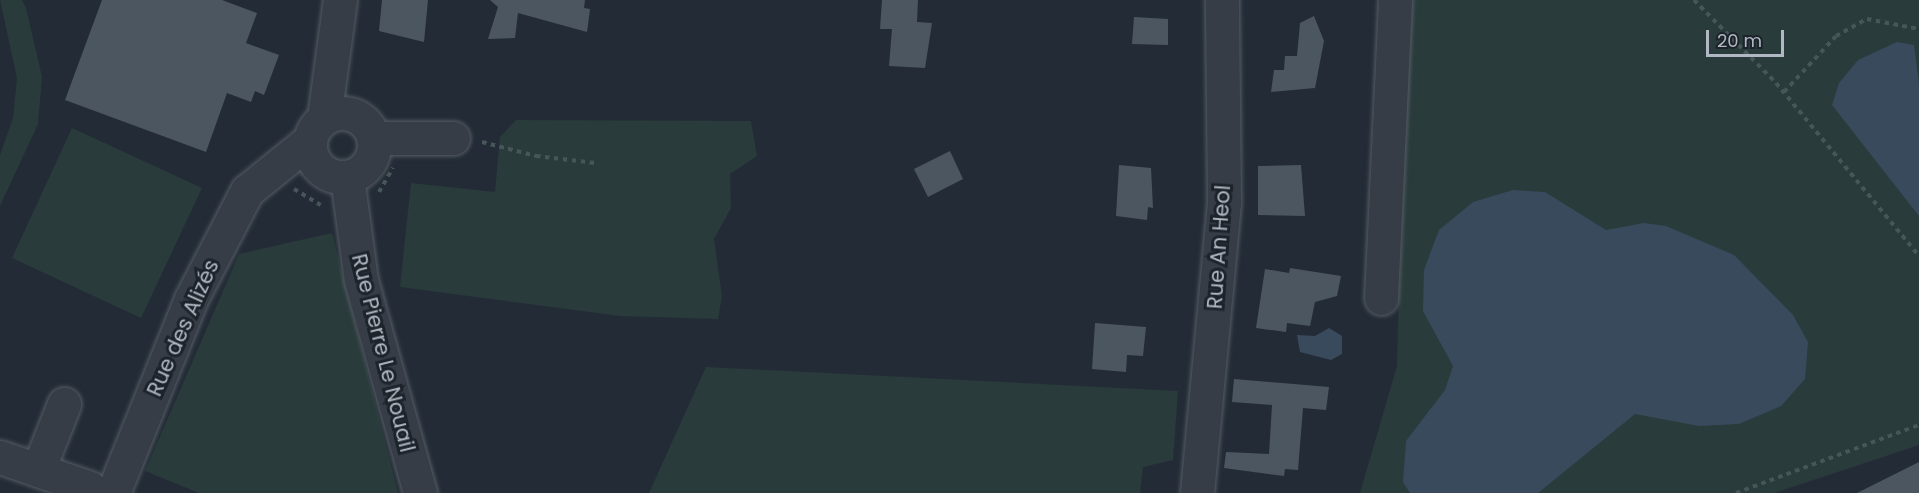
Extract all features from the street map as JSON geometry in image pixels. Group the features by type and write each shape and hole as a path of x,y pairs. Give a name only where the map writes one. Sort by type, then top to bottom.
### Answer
{"street":[{"name":"Rue Pierre Le Nouail","path":"340,0 333,65 347,150 361,280 420,493"},
{"name":"Rue An Heol","path":"1197,493 1224,203 1222,0"},
{"path":"1381,298 1395,0"},
{"path":"347,150 453,138"},
{"name":"Rue des Alizés","path":"110,491 191,299 247,191 276,184 347,150"},
{"path":"38,470 64,404"},
{"path":"0,457 110,491"}],"path":[{"path":"1694,0 1784,92 1919,256"},
{"path":"1784,92 1836,36 1868,20 1919,29"},
{"path":"453,138 596,162"},
{"path":"347,150 394,166 372,203 347,150"},
{"path":"276,184 316,198 325,210 347,150"},
{"path":"1736,493 1919,425"}],"shaded area":[{"path":"0,0 22,0 26,8 42,77 38,124 0,206 0,155 13,118 17,78"},
{"path":"1406,0 1919,0 1919,445 1774,493 1360,493 1397,366"},
{"path":"516,120 751,121 757,156 730,174 731,208 714,239 722,296 718,319 620,316 400,287 411,183 495,192 500,137"},
{"path":"72,128 202,188 141,318 12,258"},
{"path":"332,233 398,493 199,493 145,471 239,254"},
{"path":"706,367 1178,391 1173,460 1143,467 1140,493 649,493"}],"water":[{"path":"1897,42 1914,45 1919,84 1919,216 1832,105 1839,83 1858,60"},
{"path":"1513,190 1545,192 1606,230 1644,223 1666,226 1734,255 1793,315 1808,342 1805,379 1781,406 1739,424 1699,426 1635,414 1538,493 1410,493 1403,482 1406,441 1445,390 1453,366 1423,311 1424,270 1439,230 1473,202"},
{"path":"1329,328 1342,336 1342,354 1331,360 1300,352 1297,335 1315,336"}],"building":[{"path":"102,0 222,0 257,13 246,43 279,55 264,95 255,91 251,102 227,93 206,152 65,100"},
{"path":"382,0 428,0 424,42 379,31"},
{"path":"490,0 585,0 584,8 590,9 587,32 518,13 515,38 488,39 498,7"},
{"path":"882,0 918,0 917,22 932,23 925,68 889,66 892,29 880,29"},
{"path":"1314,16 1324,41 1315,88 1271,92 1274,70 1284,70 1285,56 1297,56 1300,23"},
{"path":"1134,17 1168,19 1168,45 1132,44"},
{"path":"950,151 963,179 928,197 914,169"},
{"path":"1119,165 1151,168 1153,208 1148,207 1147,220 1116,216"},
{"path":"1301,165 1305,216 1258,215 1258,166"},
{"path":"1290,268 1341,276 1337,296 1315,302 1310,326 1287,323 1286,332 1256,328 1265,269 1289,273"},
{"path":"1095,323 1146,327 1143,356 1127,355 1126,372 1092,369"},
{"path":"1234,379 1329,387 1326,410 1303,408 1298,470 1285,469 1284,476 1224,468 1226,452 1269,454 1272,405 1232,402"},
{"path":"1919,462 1919,493 1857,493"}]}
